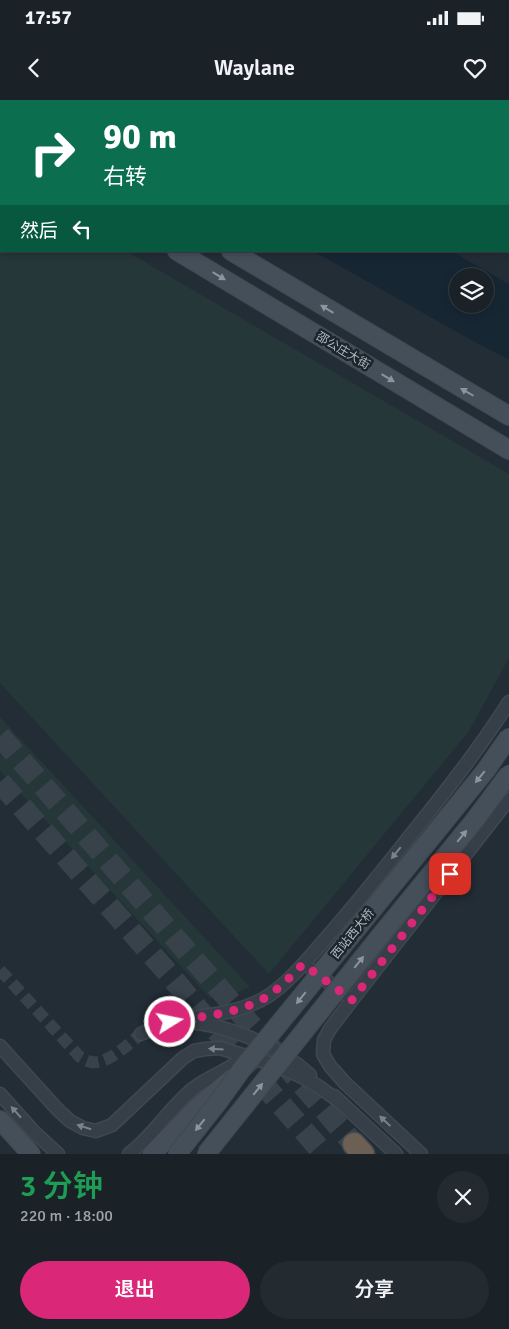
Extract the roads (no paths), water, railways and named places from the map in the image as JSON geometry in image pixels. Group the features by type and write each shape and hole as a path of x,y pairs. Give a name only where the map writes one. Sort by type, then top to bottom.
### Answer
{"main road":[{"name":"邵公庄大街","path":"179,252 509,450"},
{"path":"233,252 509,416"},
{"name":"西站西大桥","path":"177,1154 220,1101 244,1063 416,857 486,770 509,737"},
{"name":"西站西大桥","path":"206,1154 474,821 509,774"},
{"path":"152,1154 244,1063"},
{"path":"0,1120 31,1154"}],"street":[{"path":"141,1034 170,1022 243,1008 269,996 279,988 346,916 440,799 481,744 509,702"},
{"path":"421,1154 345,1083 330,1066 323,1054 324,1040 352,1000 509,799"},
{"path":"303,964 352,1000"},
{"path":"170,1022 193,1022 227,1029 286,1056 340,1102 396,1154"},
{"path":"129,1154 139,1146 178,1102 204,1081 244,1063 258,1042"},
{"path":"0,1046 70,1121 83,1128 96,1131 112,1125 183,1058 194,1051 205,1049 220,1048 244,1063 281,1067 302,1076 340,1102"},
{"path":"0,1094 34,1132 58,1154"}],"water":[{"path":"315,252 453,252 481,268 449,268 449,313 494,313 494,275 509,284 509,360"}],"tunnel":[{"path":"0,736 354,1144"},
{"path":"0,782 324,1154"},
{"path":"0,970 80,1057 85,1060 98,1062 111,1057 141,1034"}]}
